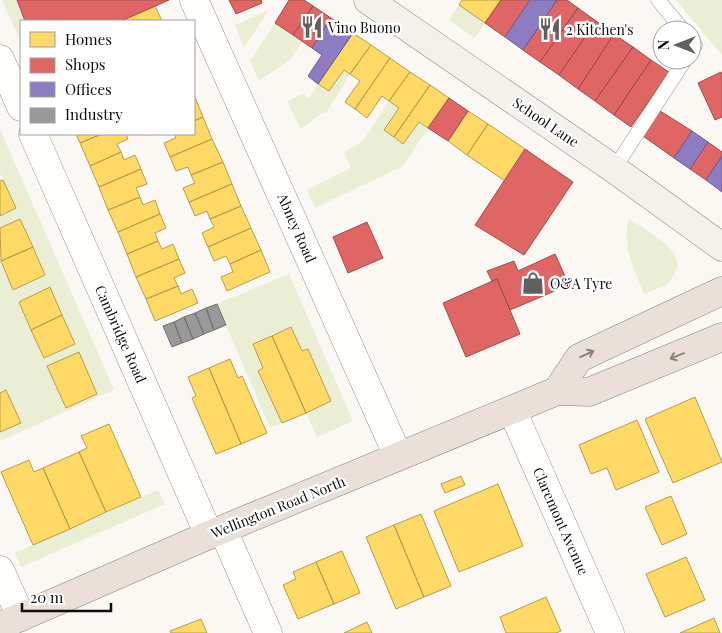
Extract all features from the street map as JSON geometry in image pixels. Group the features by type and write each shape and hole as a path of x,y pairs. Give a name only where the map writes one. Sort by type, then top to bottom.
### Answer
{"highway":[{"path":"557,391 579,358 722,291"},
{"name":"Wellington Road North","path":"10,621 398,456 557,391 589,392 722,337"}],"main road":[{"name":"School Lane","path":"368,0 614,168 722,247"}],"street":[{"name":"Abney Road","path":"194,0 398,456"},
{"path":"0,59 20,105"},
{"name":"Cambridge Road","path":"33,135 216,533 268,633"},
{"name":"Claremont Avenue","path":"512,410 610,633"},
{"path":"0,570 10,621"}],"lane":[{"path":"658,0 675,20"},
{"path":"614,168 678,70"}],"green space":[{"path":"2,0 17,0 25,20 20,20 20,40"},
{"path":"676,0 722,0 721,54 702,31 702,20 693,20"},
{"path":"459,5 485,23 475,38 449,20"},
{"path":"269,10 244,48 235,25"},
{"path":"275,23 302,42 291,59 259,81 250,61"},
{"path":"344,70 350,74 327,112 322,113 301,129 287,102 302,94 309,98 318,84 329,91"},
{"path":"389,101 399,108 384,130 403,144 419,122 428,128 403,166 315,208 307,190 351,168 344,152 363,141"},
{"path":"0,129 114,390 0,441 0,432 20,423 6,390 0,393 0,260 13,290 45,275 20,219 0,228 0,216 15,208 0,173","holes":["50,287 75,344 44,358 19,302","79,353 97,394 66,408 48,367"]},
{"path":"629,219 662,241 675,255 677,263 676,271 671,280 661,287 644,294 633,267 628,248 627,229"},
{"path":"289,274 353,421 317,437 306,413 331,401 308,349 302,351 291,328 263,368 258,370 282,423 270,428 217,304"},
{"path":"158,490 165,504 21,567 15,553"}],"building: Homes":[{"path":"462,0 501,0 485,23 459,5"},
{"path":"155,6 162,20 123,20"},
{"path":"353,33 371,45 350,74 344,70 329,91 318,84"},
{"path":"371,45 390,58 355,109 345,102 360,81 350,74"},
{"path":"390,58 410,72 389,101 382,96 367,118 355,109"},
{"path":"410,72 430,85 394,137 384,130 399,108 389,101"},
{"path":"430,85 449,98 428,128 419,122 403,144 394,137"},
{"path":"195,97 203,117 195,121"},
{"path":"468,111 488,124 467,155 448,141"},
{"path":"203,117 212,139 170,157 164,143 176,138 174,135 195,135 195,121"},
{"path":"488,124 525,149 505,181 467,155"},
{"path":"76,135 100,135 80,143"},
{"path":"100,135 126,135 128,139 117,144 121,152 90,166 80,143"},
{"path":"212,139 223,162 191,175 188,167 176,171 170,157"},
{"path":"121,152 124,160 135,155 141,169 99,187 90,166"},
{"path":"223,162 232,184 189,202 183,188 195,183 191,175"},
{"path":"141,169 147,184 136,188 140,197 108,210 99,187"},
{"path":"3,180 16,208 0,216 0,181"},
{"path":"232,184 241,206 210,219 207,211 195,216 189,202"},
{"path":"140,197 143,205 155,200 160,214 118,232 108,210"},
{"path":"241,206 251,228 208,247 202,233 214,227 210,219"},
{"path":"160,214 166,228 155,233 158,241 127,254 118,232"},
{"path":"20,219 33,247 1,261 0,228"},
{"path":"251,228 261,250 230,264 226,256 214,261 208,247"},
{"path":"158,241 162,249 173,244 179,259 136,277 127,254"},
{"path":"33,247 45,275 13,290 1,261"},
{"path":"261,250 270,272 227,291 221,277 233,272 230,264"},
{"path":"179,259 185,273 174,278 178,286 146,299 136,277"},
{"path":"178,286 181,294 192,289 198,303 155,321 146,299"},
{"path":"50,287 62,315 31,330 19,302"},
{"path":"62,315 75,344 44,358 31,330"},
{"path":"291,327 302,351 308,349 331,401 306,413 272,336"},
{"path":"272,336 306,413 282,423 258,371 263,368 253,344"},
{"path":"79,352 97,394 66,408 47,366"},
{"path":"230,359 238,378 242,376 267,433 241,444 209,368"},
{"path":"209,368 241,444 216,454 192,398 196,396 188,377"},
{"path":"6,390 21,423 0,432 0,393"},
{"path":"695,397 722,462 673,483 645,419"},
{"path":"637,420 659,472 616,490 607,468 591,474 579,445"},
{"path":"109,424 141,497 106,512 79,452 87,448 81,436"},
{"path":"79,452 106,512 70,529 43,468"},
{"path":"29,460 34,472 43,468 70,529 33,545 1,472"},
{"path":"461,476 465,485 445,493 441,484"},
{"path":"498,484 523,546 459,572 434,511"},
{"path":"671,496 687,534 662,545 645,507"},
{"path":"421,514 451,586 424,597 394,525"},
{"path":"394,525 424,597 396,609 366,537"},
{"path":"342,551 360,593 334,604 316,562"},
{"path":"686,557 705,600 665,617 646,574"},
{"path":"316,562 334,604 298,619 283,585 296,579 293,572"},
{"path":"546,597 561,631 556,633 506,633 500,617"},
{"path":"714,618 720,633 680,633"},
{"path":"201,619 207,633 171,633 170,631"},
{"path":"367,622 372,633 344,633"}],"building: Shops":[{"path":"17,0 169,0 123,20 25,20"},
{"path":"229,0 261,0 262,3 236,14"},
{"path":"289,0 304,0 313,6 293,35 275,23"},
{"path":"501,0 530,0 505,37 485,23"},
{"name":"2 Kitchen's","path":"557,0 567,0 578,8 540,62 523,50"},
{"name":"Vino Buono","path":"313,6 331,18 312,48 293,35"},
{"path":"578,8 596,21 559,75 540,62"},
{"path":"596,21 614,34 578,89 559,75"},
{"path":"614,34 633,47 595,101 578,89"},
{"path":"633,47 651,60 614,115 595,101"},
{"path":"651,60 652,70 666,70 669,72 631,127 614,115"},
{"path":"721,72 722,117 715,120 698,83"},
{"path":"449,98 468,111 448,141 428,128"},
{"path":"660,111 692,131 674,158 643,136"},
{"path":"708,142 722,152 722,156 706,180 690,169"},
{"path":"525,149 573,182 524,255 475,225"},
{"path":"367,222 383,258 348,273 333,237"},
{"name":"O&A Tyre","path":"555,254 569,285 510,310 497,279 492,281 487,271 514,261 518,271"},
{"path":"497,279 520,334 466,357 443,303"}],"building: Offices":[{"path":"530,0 557,0 523,50 505,37"},
{"path":"331,18 353,33 318,84 308,76 322,55 312,48"},
{"path":"692,131 708,142 690,169 674,158"},
{"path":"722,156 722,192 706,180"}],"building: Industry":[{"path":"217,304 226,325 214,330 206,308"},
{"path":"206,308 214,330 204,334 195,313"},
{"path":"195,313 204,334 193,339 184,317"},
{"path":"184,317 193,339 182,343 174,322"},
{"path":"174,322 182,343 172,347 163,326"}],"place":[{"name":"Vino Buono","path":"312,27"},
{"name":"2 Kitchen's","path":"550,29"},
{"name":"O&A Tyre","path":"533,283"}]}
